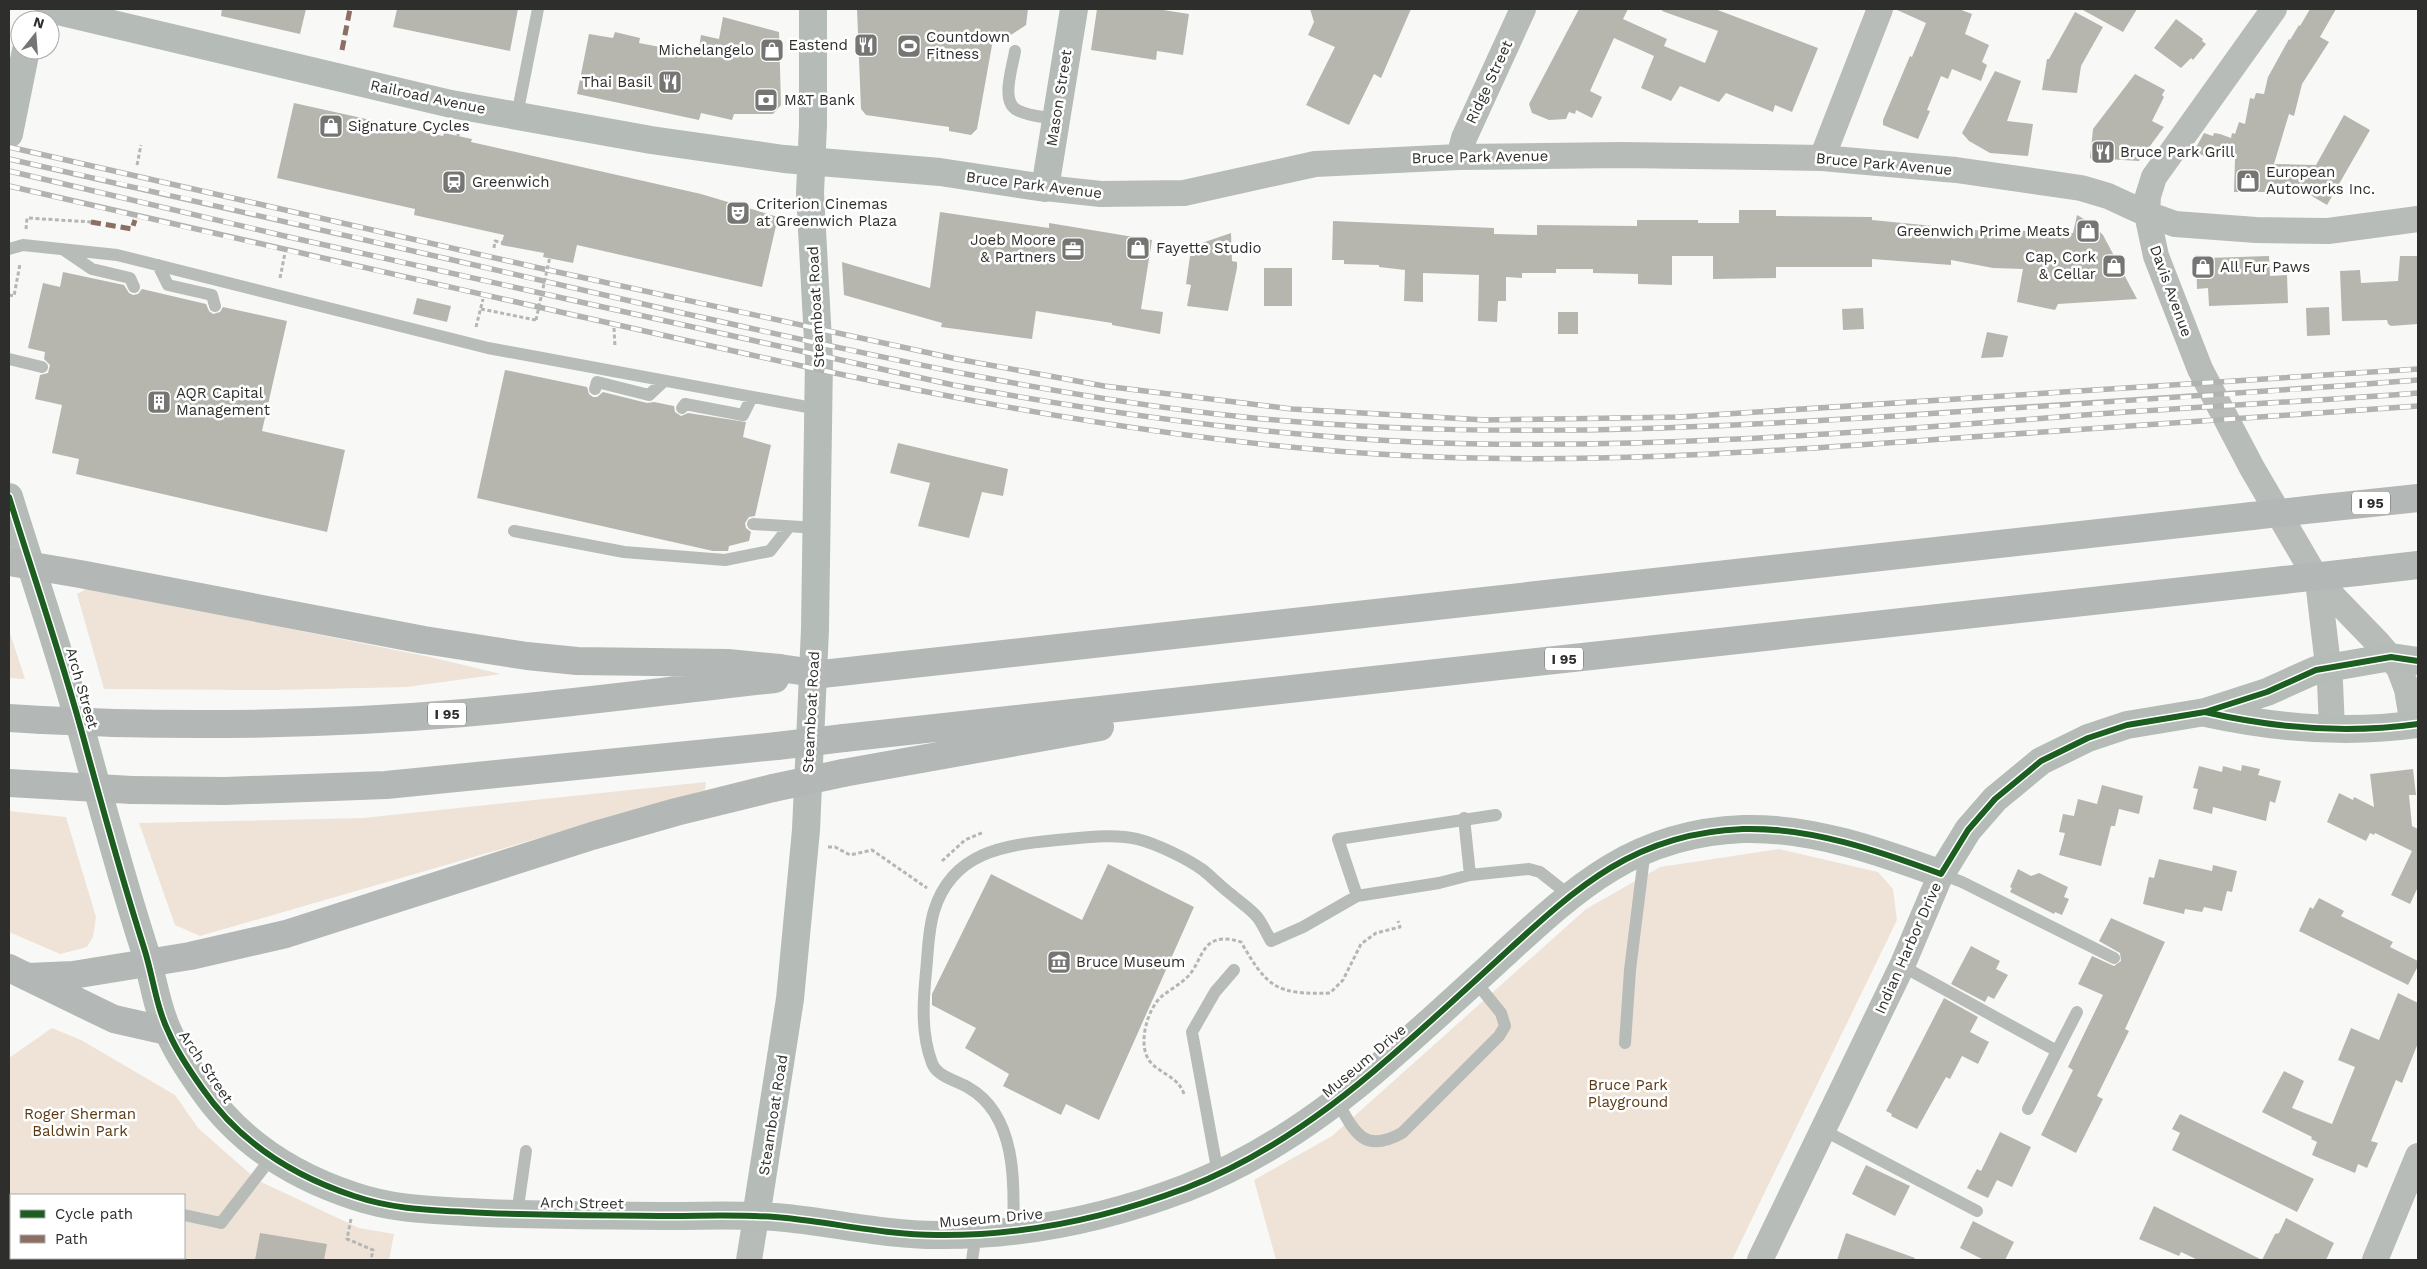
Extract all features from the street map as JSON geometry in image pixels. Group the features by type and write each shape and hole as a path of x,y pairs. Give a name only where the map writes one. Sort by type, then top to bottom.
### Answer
{"highway":[{"name":"I 95","path":"9,718 114,723 233,724 386,718 528,706 779,673 834,672 2418,498"},
{"path":"20,564 386,633 527,656 577,661 728,663 779,673"},
{"name":"I 95","path":"9,783 132,790 225,791 386,785 776,746 2418,565"},
{"path":"18,973 73,975 148,961 190,956 286,934 592,836 676,812 773,788 843,773 1349,683"},
{"path":"18,973 114,1019 167,1031"}],"main road":[{"name":"Railroad Avenue","path":"49,9 104,16 432,100 716,150 811,160"},
{"name":"Steamboat Road","path":"756,1217 790,999 799,921 806,830 817,528 819,359 811,221 813,9"},
{"name":"Mason Street","path":"1044,188 1074,9"},
{"path":"9,134 24,60"},
{"name":"Bruce Park Avenue","path":"811,160 940,172 1044,188"},
{"name":"Arch Street","path":"9,497 20,564 68,681 107,825 167,1031 203,1090 222,1113 257,1148 302,1176 356,1197 399,1208 517,1214 756,1217"},
{"path":"2328,668 2391,657 2418,661"},
{"name":"Indian Harbor Drive","path":"1941,874 1968,830 1995,799 2041,761 2088,738 2127,725 2204,712 2267,692 2305,674 2328,668"},
{"name":"Indian Harbor Drive","path":"2204,712 2269,724 2332,729"},
{"name":"Davis Avenue","path":"2332,729 2415,725"},
{"name":"Museum Drive","path":"756,1217 782,1217 885,1232 936,1235 974,1247 1013,1231 1095,1217 1138,1205 1218,1174 1311,1120 1337,1101 1475,981 1569,895 1617,862 1645,849 1672,840 1709,832 1744,829 1779,830 1835,841 1894,857 1941,874"}],"street":[{"name":"Ridge Street","path":"1459,157 1464,138 1523,9"},
{"path":"1822,158 1880,9"},
{"name":"Davis Avenue","path":"2274,9 2154,177 2148,196 2147,214 2156,256 2200,369 2252,468 2318,580 2391,657 2404,679 2415,725"},
{"name":"Bruce Park Avenue","path":"1044,188 1101,194 1184,193 1315,164 1459,157 1621,155 1822,158 1956,170 2081,188 2108,196 2147,214 2175,224 2256,230 2328,231 2418,219"},
{"name":"Davis Avenue","path":"2318,580 2328,668 2332,729"},
{"name":"Indian Harbor Drive","path":"1760,1260 1902,966 1941,874"},
{"path":"2375,1260 2418,1156"},
{"name":"Steamboat Road","path":"749,1260 756,1217"}],"lane":[{"path":"517,115 538,9"},
{"path":"1015,51 1008,95 1010,105 1017,110 1056,119"},
{"path":"9,249 23,245 117,255 471,344 818,409"},
{"path":"62,249 92,269 130,278 134,288"},
{"path":"158,265 168,285 212,295 215,306"},
{"path":"9,359 42,367"},
{"path":"595,389 597,382 649,395 664,381"},
{"path":"682,408 685,404 743,415 752,397"},
{"path":"753,524 817,528"},
{"path":"514,531 624,552 725,560 770,551 788,527"},
{"path":"1357,896 1338,840 1464,818 1496,815"},
{"path":"1464,818 1470,875"},
{"path":"1013,1231 1014,1200 1009,1144 999,1122 986,1100 969,1087 947,1078 933,1066 925,1038 924,996 929,934 934,910 949,881 973,859 995,848 1025,843 1089,838 1132,838 1148,842 1202,870 1257,918 1272,941 1303,927 1357,896 1439,883 1470,875 1529,869 1540,872 1569,895"},
{"path":"1625,1042 1630,970 1645,849"},
{"path":"1941,874 1962,882 2114,958"},
{"path":"1902,966 2057,1051"},
{"path":"1218,1174 1192,1032 1215,992 1234,970"},
{"path":"1337,1101 1353,1129 1367,1141 1386,1142 1402,1133 1498,1036 1505,1026 1501,1013 1475,981"},
{"path":"2028,1109 2076,1012"},
{"path":"1823,1130 1977,1211"},
{"path":"517,1214 526,1151"},
{"path":"185,1215 221,1223 272,1157"}],"path":[{"path":"137,165 141,145"},
{"path":"27,218 91,222"},
{"path":"481,309 536,320 551,252 495,241 494,248"},
{"path":"279,279 285,253"},
{"path":"9,295 14,296"},
{"path":"471,344 483,299"},
{"path":"614,328 615,346"},
{"path":"941,863 946,856 965,840 984,832"},
{"path":"826,847 835,848 850,856 872,850 926,888 929,882"},
{"path":"1185,1101 1177,1080 1156,1067 1146,1055 1144,1033 1160,998 1179,986 1192,972 1202,952 1211,942 1228,938 1241,942 1259,973 1278,988 1306,994 1330,993 1343,980 1361,944 1376,933 1400,927 1398,921"},
{"path":"356,1197 347,1239 373,1250 371,1260"}],"green space":[{"path":"88,588 430,657 501,674 407,687 273,690 104,689 77,594"},
{"path":"9,630 25,679 9,678"},
{"path":"706,782 705,790 200,936 175,925 139,823 363,818"},
{"path":"9,811 66,817 96,917 93,937 87,947 60,954 9,932"},
{"name":"Bruce Park Playground","path":"1779,849 1878,872 1893,889 1897,920 1732,1260 1276,1260 1254,1180 1332,1136 1586,909 1660,867"},
{"name":"Roger Sherman Baldwin Park","path":"52,1028 81,1040 175,1095 198,1128 257,1180 359,1228 394,1234 389,1260 9,1260 9,1058"}],"building":[{"path":"222,9 306,9 300,34 221,16"},
{"path":"397,9 518,9 510,51 393,27"},
{"path":"857,9 1028,9 1026,25 1008,37 994,34 977,129 971,135 949,131 949,127 866,115 861,109"},
{"path":"1097,9 1157,9 1189,14 1183,55 1157,51 1156,60 1091,50"},
{"path":"1310,9 1411,9 1381,78 1374,74 1349,125 1306,105 1335,47 1308,35 1314,22"},
{"path":"1579,9 1628,9 1623,19 1667,39 1664,46 1705,63 1718,31 1662,11 1663,9 1715,9 1818,48 1792,112 1775,105 1773,112 1726,93 1719,102 1680,86 1671,101 1641,88 1654,56 1614,38 1590,91 1602,97 1592,118 1576,110 1575,114 1569,112 1566,119 1549,120 1532,113 1529,104"},
{"path":"1895,9 1959,9 1972,14 1965,34 1989,45 1982,62 1987,65 1981,81 1952,69 1948,79 1941,76 1927,110 1930,111 1918,139 1883,125 1883,120 1926,23"},
{"path":"2081,9 2137,9 2123,32"},
{"path":"2310,9 2336,9 2320,37 2329,42 2302,84 2294,116 2289,114 2274,164 2316,165 2344,115 2370,130 2327,205 2305,192 2234,192 2235,159 2208,158 2194,151 2204,133 2213,136 2214,133 2220,134 2231,138 2232,133 2235,134 2239,122 2245,124 2250,98 2254,99 2256,93 2264,94 2268,77 2289,39 2300,26"},
{"path":"2075,12 2103,27 2081,66 2077,93 2042,90 2047,59 2049,59"},
{"path":"723,17 779,32 781,105 773,114 734,114 732,120 701,113 699,120 577,94 589,34 613,38 615,32 640,38 639,43 687,52 689,46 699,48 701,35 719,39"},
{"path":"2176,19 2203,39 2202,41 2206,44 2193,60 2191,58 2181,68 2154,48"},
{"path":"1995,71 2021,81 2007,121 2033,124 2028,156 1990,153 1969,141 1962,133"},
{"path":"2135,74 2165,90 2162,95 2164,97 2152,121 2164,127 2139,161 2090,158 2093,129"},
{"path":"294,103 443,136 444,133 472,139 471,142 701,194 778,217 762,287 577,245 573,263 543,257 544,253 501,245 504,235 414,215 415,209 277,178"},
{"path":"1739,210 1776,210 1776,216 1872,217 1872,220 1985,231 1985,229 2073,233 2077,215 2091,223 2103,235 2137,299 2058,304 2055,310 2017,302 2023,269 1993,268 1951,260 1951,265 1872,259 1872,267 1776,267 1776,278 1713,279 1713,256 1672,256 1672,285 1638,284 1638,274 1593,273 1593,269 1556,269 1556,273 1522,273 1522,278 1506,277 1506,301 1498,301 1497,322 1478,321 1479,275 1423,273 1423,302 1404,301 1405,270 1379,267 1379,265 1344,264 1344,260 1332,260 1333,221 1494,228 1494,234 1537,235 1537,225 1637,226 1637,220 1698,220 1698,223 1739,223"},
{"path":"940,212 1049,228 1049,223 1152,240 1141,309 1163,312 1160,334 1112,325 1112,323 1036,311 1032,339 941,327 942,323 844,295 842,262 930,288"},
{"path":"1231,233 1232,261 1237,262 1237,268 1228,311 1187,306 1191,285 1186,284 1190,256 1195,256 1196,245"},
{"path":"2196,255 2206,258 2269,256 2270,276 2287,275 2288,303 2209,306 2208,288 2197,289"},
{"path":"2400,256 2418,256 2418,324 2391,326 2387,320 2342,321 2340,271 2360,270 2361,283 2398,281"},
{"path":"1264,268 1292,268 1292,306 1264,306"},
{"name":"AQR Capital Management","path":"63,272 124,285 129,293 133,295 138,294 142,289 206,304 209,311 213,314 220,312 223,307 287,321 262,431 345,450 327,532 76,474 79,459 52,453 62,405 35,399 40,375 48,373 50,365 44,359 45,352 28,348 43,283 60,287"},
{"path":"417,298 451,306 447,322 413,314"},
{"path":"2329,307 2330,335 2307,336 2306,308"},
{"path":"1863,308 1864,329 1843,330 1842,309"},
{"path":"1558,312 1578,312 1578,334 1558,334"},
{"path":"1987,332 2008,336 2003,357 1981,358"},
{"path":"505,370 587,387 589,394 593,397 597,397 603,392 647,403 654,402 674,406 675,412 681,416 688,413 746,422 743,437 771,445 755,516 749,517 745,523 746,528 751,532 749,541 729,546 728,551 713,551 477,498"},
{"path":"898,443 1008,469 1003,496 982,492 969,538 918,526 930,483 890,473"},
{"path":"2242,765 2260,769 2258,775 2281,781 2275,803 2270,801 2266,821 2213,807 2212,814 2193,809 2198,789 2193,788 2199,766 2222,772 2223,766 2241,771"},
{"path":"2413,769 2416,795 2409,795 2412,826 2418,829 2418,887 2410,904 2391,895 2412,851 2375,833 2374,835 2370,833 2366,841 2327,822 2339,793 2353,800 2354,797 2374,807 2370,774"},
{"path":"2102,785 2143,796 2139,814 2119,809 2115,826 2111,826 2101,866 2059,855 2065,833 2059,832 2063,814 2074,816 2078,799 2097,804"},
{"path":"2159,859 2212,871 2213,865 2237,871 2232,892 2227,891 2222,911 2204,907 2202,912 2185,909 2184,914 2143,904 2149,877 2154,878"},
{"name":"Bruce Museum","path":"1108,864 1194,907 1099,1120 1066,1104 1061,1115 1003,1086 1009,1074 965,1048 976,1028 932,1005 932,994 991,874 1082,920"},
{"path":"2018,869 2031,876 2039,873 2068,887 2064,897 2069,899 2062,915 2055,912 2054,914 2010,892 2012,888 2010,887"},
{"path":"2319,898 2344,911 2341,916 2393,942 2390,947 2418,961 2418,966 2408,985 2299,931 2310,907 2313,909"},
{"path":"2111,918 2165,942 2125,1029 2129,1031 2097,1096 2103,1099 2076,1153 2041,1135 2073,1070 2068,1067 2103,995 2078,984 2092,956 2114,966 2121,961 2120,953 2099,941"},
{"path":"1971,946 2000,961 1996,969 2008,975 1994,999 1988,996 1985,1002 1951,984"},
{"path":"2398,993 2418,1003 2418,1043 2402,1083 2396,1080 2371,1141 2378,1143 2367,1168 2358,1164 2355,1173 2312,1155 2317,1142 2311,1139 2312,1137 2262,1112 2284,1071 2304,1081 2292,1108 2332,1124 2355,1067 2338,1060 2351,1028 2379,1040"},
{"path":"1944,998 1978,1017 1970,1032 1989,1042 1978,1064 1962,1056 1950,1079 1946,1077 1917,1129 1891,1116 1892,1114 1886,1111"},
{"path":"2180,1114 2314,1179 2297,1212 2172,1150 2180,1133 2172,1129"},
{"path":"2000,1132 2031,1147 2012,1187 1997,1180 1988,1198 1967,1188 1977,1169 1981,1171"},
{"path":"1866,1165 1910,1186 1895,1216 1852,1194"},
{"path":"2154,1206 2262,1260 2198,1260 2181,1252 2179,1256 2139,1239"},
{"path":"2286,1218 2334,1243 2326,1260 2262,1260 2275,1234 2279,1233"},
{"path":"1973,1221 2014,1242 2005,1260 1984,1260 1960,1248"},
{"path":"260,1233 327,1244 324,1260 255,1260"},
{"path":"1846,1233 1915,1258 1914,1260 1837,1260"}],"railway":[{"path":"9,147 539,268 957,359 1104,386 1292,409 1485,420 1680,417 2418,369"},
{"path":"9,159 678,312 960,373 1101,398 1244,417 1403,428 1483,430 1641,429 1947,413 2418,380"},
{"path":"9,171 289,237 953,385 1068,405 1183,421 1299,434 1415,442 1497,444 1579,444 1744,439 2418,393"},
{"path":"9,186 237,239 901,387 1091,421 1186,435 1282,446 1378,454 1519,459 1660,456 1801,449 2418,406"}],"marked path":[{"path":"342,50 350,9"},
{"path":"91,222 132,229 135,220"}],"cycle path":[{"path":"9,497 67,679 161,1013 172,1040 188,1068 233,1125 250,1141 289,1167 331,1188 354,1196 382,1204 438,1210 544,1215 757,1216 805,1220 899,1233 937,1235 1001,1232 1032,1228 1064,1223 1126,1208 1186,1188 1241,1163 1318,1115 1343,1097 1389,1058 1556,908 1610,868 1639,853 1670,841 1705,833 1743,829 1768,829 1819,836 1844,842 1941,874 1968,830 1995,799 2041,761 2088,738 2127,725 2205,712 2267,692 2316,670 2391,657 2418,661"},
{"path":"2205,712 2257,722 2311,728 2364,729 2418,724"}],"place":[{"name":"Eastend","path":"866,45"},
{"name":"Countdown Fitness","path":"909,46"},
{"name":"Michelangelo","path":"772,50"},
{"name":"Thai Basil","path":"670,82"},
{"name":"M&T Bank","path":"766,100"},
{"name":"Signature Cycles","path":"331,126"},
{"name":"Bruce Park Grill","path":"2103,152"},
{"name":"European Autoworks Inc.","path":"2248,181"},
{"name":"Greenwich","path":"454,182"},
{"name":"Criterion Cinemas at Greenwich Plaza","path":"738,213"},
{"name":"Greenwich Prime Meats","path":"2088,231"},
{"name":"Fayette Studio","path":"1138,248"},
{"name":"Joeb Moore & Partners","path":"1073,249"},
{"name":"Cap, Cork & Cellar","path":"2114,266"},
{"name":"All Fur Paws","path":"2203,267"},
{"name":"AQR Capital Management","path":"159,402"},
{"name":"Bruce Museum","path":"1059,962"}]}
